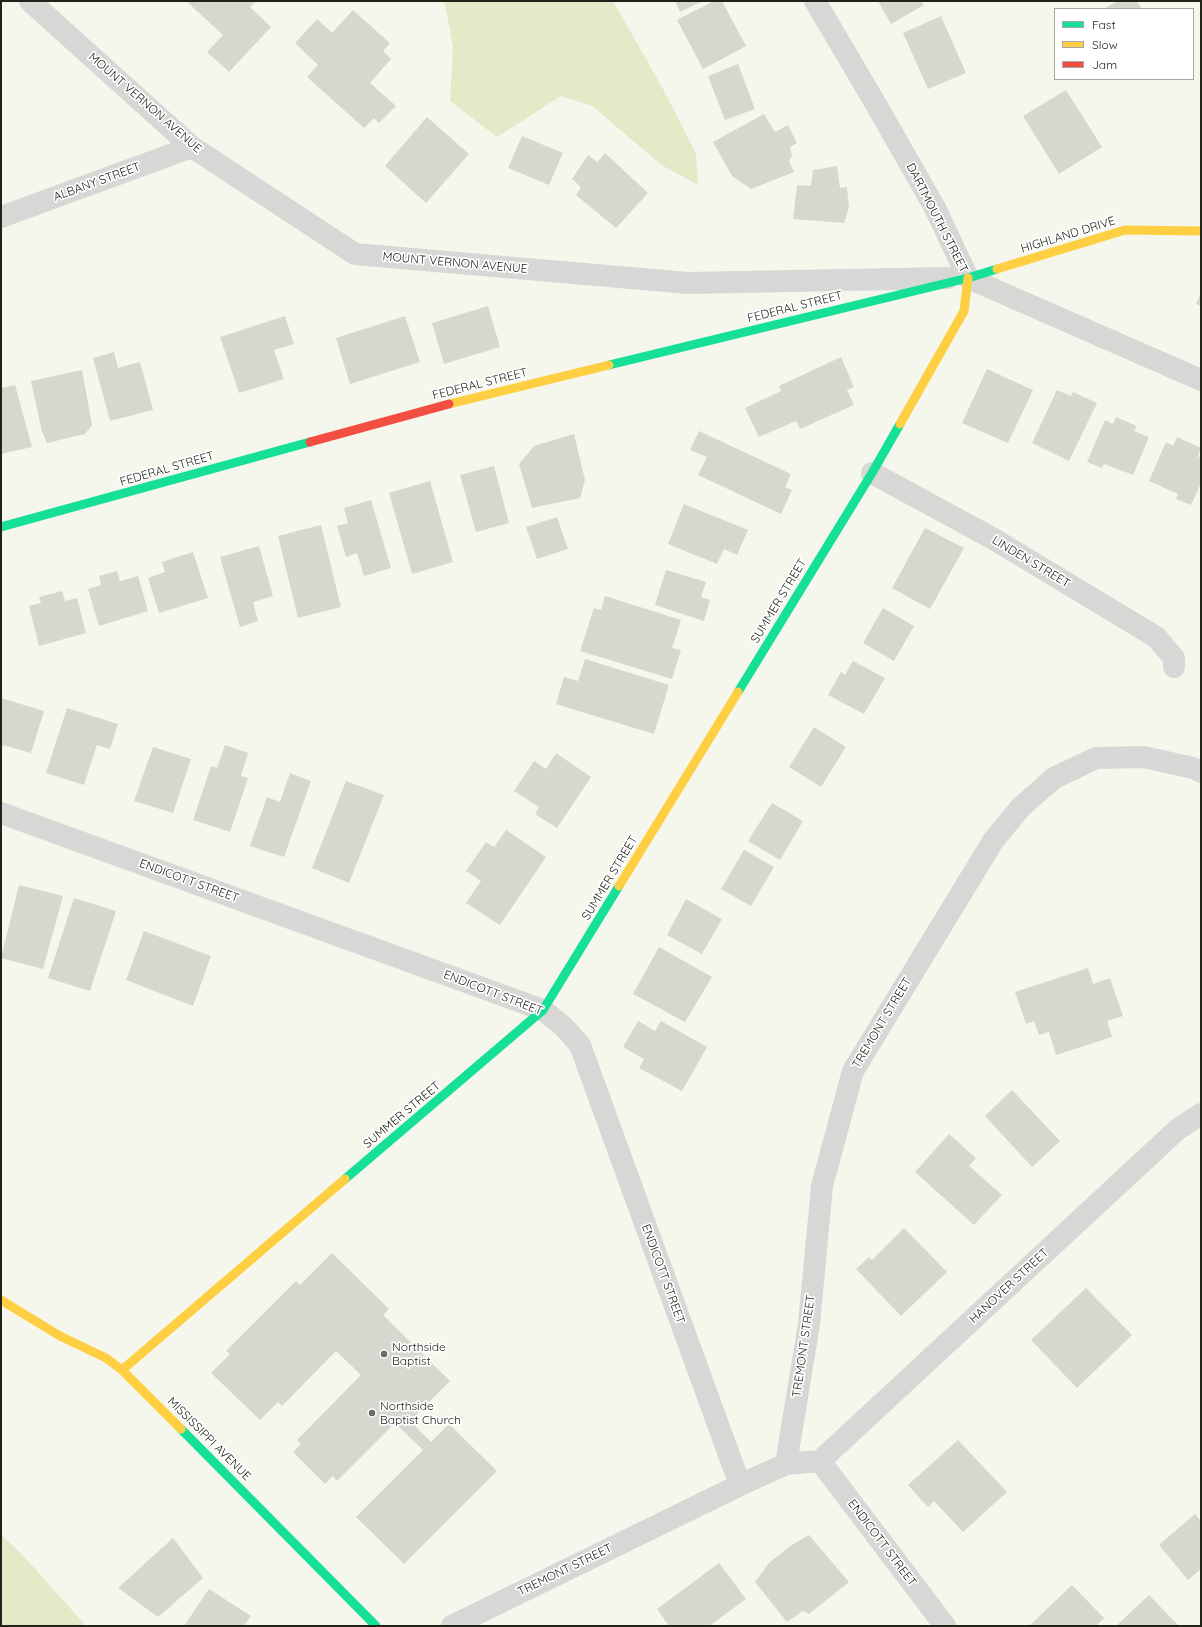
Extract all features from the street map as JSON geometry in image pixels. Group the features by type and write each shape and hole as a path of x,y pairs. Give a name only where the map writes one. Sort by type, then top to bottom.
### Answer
{"street":[{"name":"MOUNT VERNON AVENUE","path":"30,1 192,147 355,254 688,284 968,278"},
{"name":"DARTMOUTH STREET","path":"815,1 935,208 968,278 1201,380"},
{"name":"ALBANY STREET","path":"1,218 192,147"},
{"name":"HIGHLAND DRIVE","path":"968,278 1125,230 1201,231"},
{"name":"SUMMER STREET","path":"122,1370 543,1010 872,473 964,311 968,278"},
{"name":"FEDERAL STREET","path":"1,527 472,398 968,278"},
{"name":"LINDEN STREET","path":"872,473 992,538 1156,637 1174,658 1174,667"},
{"name":"TREMONT STREET","path":"786,1464 809,1324 822,1186 853,1071 857,1064 992,841 1021,807 1054,778 1096,758 1144,757 1193,768 1201,772"},
{"name":"ENDICOTT STREET","path":"1,813 543,1010 564,1027 580,1045 740,1485"},
{"name":"HANOVER STREET","path":"820,1461 1178,1129 1201,1114"},
{"name":"MISSISSIPPI AVENUE","path":"1,1300 60,1336 106,1358 122,1370 376,1626"},
{"name":"ENDICOTT STREET","path":"820,1461 945,1626"},
{"name":"TREMONT STREET","path":"452,1626 786,1464 820,1461"}],"green space":[{"path":"442,1 613,1 662,87 696,153 698,185 663,166 592,106 561,96 497,137 450,101 453,47 445,4"},
{"path":"1,1535 19,1551 86,1626 1,1626"}],"building":[{"path":"186,1 256,1 250,7 271,27 229,72 207,52 223,35"},
{"path":"675,1 703,1 680,12"},
{"path":"714,1 722,1 746,46 703,69 677,20"},
{"path":"878,1 921,1 924,5 891,24"},
{"path":"1118,1 1137,1 1141,8 1105,8"},
{"path":"353,10 390,43 383,51 391,59 370,83 396,106 379,123 374,118 364,128 307,77 318,65 295,43 317,19 332,33"},
{"path":"941,16 966,73 928,89 903,33"},
{"path":"738,64 755,109 725,120 708,76"},
{"path":"1066,90 1102,147 1059,174 1023,116"},
{"path":"764,114 775,132 788,125 797,143 790,147 792,156 789,161 794,172 751,189 732,176 713,142"},
{"path":"427,117 469,154 426,203 385,166"},
{"path":"522,136 563,153 549,185 508,168"},
{"path":"605,153 648,193 616,228 576,195 581,187 572,179 588,155 597,162"},
{"path":"837,166 840,188 847,187 849,207 844,223 793,219 797,185 811,186 813,170"},
{"path":"1201,292 1201,306 1196,304"},
{"path":"488,306 500,347 444,364 432,323"},
{"path":"285,316 294,344 274,350 284,379 239,393 220,337"},
{"path":"405,316 420,362 350,384 336,338"},
{"path":"114,352 118,368 140,362 153,410 110,421 93,358"},
{"path":"841,357 854,387 847,390 854,405 800,429 796,421 759,437 745,408 781,391 779,386"},
{"path":"987,369 1033,390 1008,443 962,423"},
{"path":"82,370 92,425 85,434 47,443 42,432 31,381"},
{"path":"15,385 32,447 1,454 1,388"},
{"path":"1057,390 1071,396 1073,392 1097,403 1069,461 1032,443"},
{"path":"1116,417 1137,426 1134,431 1149,437 1133,475 1104,464 1102,468 1087,462 1105,420 1113,424"},
{"path":"699,431 791,474 785,487 792,490 781,514 698,475 707,457 690,450"},
{"path":"574,434 585,480 580,498 532,508 519,464 534,446"},
{"path":"1177,437 1201,448 1198,456 1201,458 1201,483 1191,505 1176,499 1178,494 1149,481 1166,442 1173,446"},
{"path":"494,466 509,523 476,532 460,475"},
{"path":"430,481 453,562 412,574 389,493"},
{"path":"371,500 391,568 364,576 357,553 346,557 337,526 348,523 344,508"},
{"path":"684,504 748,530 737,555 724,549 717,564 668,544"},
{"path":"557,517 568,549 537,559 526,527"},
{"path":"321,525 341,607 298,618 278,536"},
{"path":"925,528 964,548 930,609 892,588"},
{"path":"259,546 273,596 253,602 258,621 240,627 220,557"},
{"path":"193,552 208,598 159,613 148,578 165,572 162,562"},
{"path":"666,570 706,582 701,597 710,600 704,621 655,605"},
{"path":"117,571 120,581 138,576 148,611 99,626 88,589 101,585 99,576"},
{"path":"62,591 65,601 77,598 86,633 39,646 29,606 41,603 39,597"},
{"path":"605,596 681,620 672,648 681,650 672,679 580,651 594,608 601,610"},
{"path":"883,608 914,626 894,661 863,643"},
{"path":"585,659 669,685 654,734 556,704 564,677 578,681"},
{"path":"853,661 885,678 864,714 828,695 841,672 845,675"},
{"path":"1,698 44,711 31,753 3,745 1,751"},
{"path":"67,708 118,724 110,749 97,745 84,785 46,773"},
{"path":"814,727 846,747 821,787 789,767"},
{"path":"225,745 248,753 241,776 248,778 230,832 193,820 211,766 217,768"},
{"path":"153,747 191,759 173,813 134,801"},
{"path":"556,753 591,777 557,828 535,814 539,807 514,791 534,761 546,769"},
{"path":"290,773 311,781 284,857 250,846 267,797 280,802"},
{"path":"346,781 384,795 349,883 312,868"},
{"path":"772,803 803,821 780,860 748,841"},
{"path":"506,830 546,857 500,925 466,903 481,881 466,871 486,842 494,847"},
{"path":"744,850 774,867 751,906 721,889"},
{"path":"19,885 63,896 43,969 1,958"},
{"path":"74,898 116,911 90,991 48,978"},
{"path":"686,899 722,919 702,954 667,935"},
{"path":"144,931 211,956 193,1006 126,980"},
{"path":"659,947 712,977 685,1022 633,994"},
{"path":"1088,968 1093,984 1110,978 1123,1016 1107,1021 1112,1037 1056,1055 1049,1032 1039,1035 1034,1021 1026,1024 1015,992"},
{"path":"638,1021 655,1031 661,1021 707,1047 682,1091 639,1068 644,1059 623,1047"},
{"path":"1012,1090 1060,1141 1032,1167 985,1116"},
{"path":"949,1134 976,1158 969,1166 1002,1195 974,1225 915,1172"},
{"path":"904,1228 947,1272 901,1316 856,1269 869,1257 872,1260"},
{"name":"Northside Baptist Church","path":"332,1253 389,1309 383,1315 450,1381 410,1421 431,1442 449,1424 497,1471 404,1564 356,1517 423,1450 395,1423 337,1481 333,1476 325,1484 293,1452 301,1444 297,1440 361,1375 336,1351 282,1406 278,1402 260,1420 211,1373 230,1354 226,1351 296,1281 300,1285"},
{"path":"1086,1288 1132,1335 1077,1388 1031,1340"},
{"path":"958,1440 1007,1492 963,1532 934,1501 928,1507 908,1485"},
{"path":"1195,1514 1201,1521 1201,1569 1188,1580 1159,1545"},
{"path":"809,1535 849,1582 809,1614 803,1611 787,1622 755,1582 769,1563 790,1546"},
{"path":"173,1538 203,1578 158,1617 118,1588"},
{"path":"719,1563 746,1599 709,1626 669,1626 657,1609"},
{"path":"1072,1585 1104,1618 1096,1626 1029,1626"},
{"path":"209,1589 251,1616 244,1626 184,1626"},
{"path":"1149,1595 1179,1626 1116,1626"}],"traffic: fast":[{"path":"609,365 968,278 997,269"},
{"path":"738,692 872,473 900,424"},
{"path":"1,527 310,442"},
{"path":"345,1179 543,1010 619,886"},
{"path":"181,1429 376,1626"}],"traffic: slow":[{"path":"997,269 1125,230 1201,231"},
{"path":"900,424 964,311 968,278"},
{"path":"449,404 609,365"},
{"path":"619,886 738,692"},
{"path":"122,1370 345,1179"},
{"path":"1,1300 60,1336 106,1358 122,1370 181,1429"}],"traffic: jam":[{"path":"310,442 449,404"}],"place":[{"name":"Northside Baptist","path":"384,1354"},
{"name":"Northside Baptist Church","path":"372,1413"}]}
